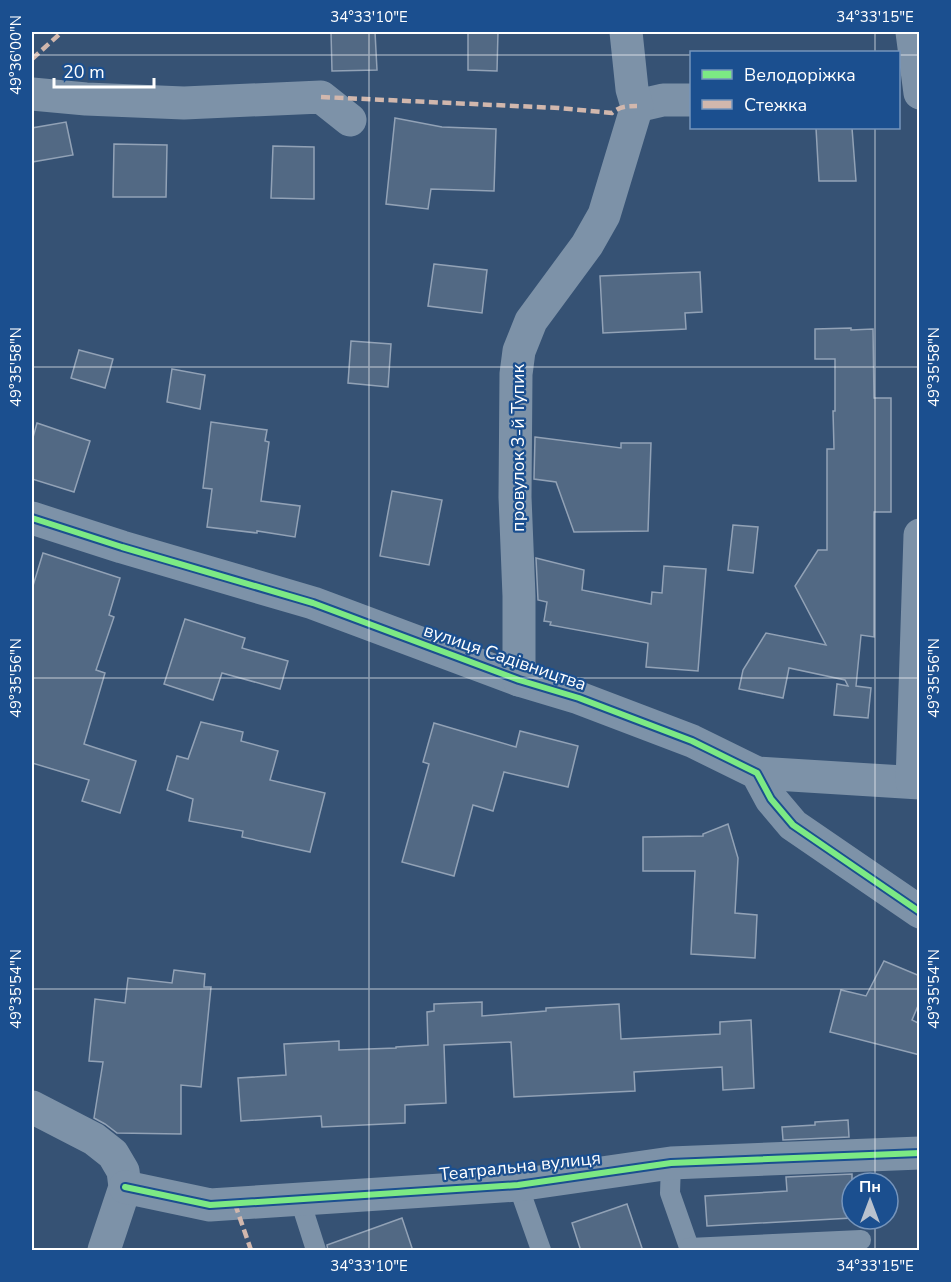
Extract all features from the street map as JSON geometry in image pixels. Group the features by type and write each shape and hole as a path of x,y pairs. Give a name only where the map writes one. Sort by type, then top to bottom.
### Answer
{"street":[{"path":"626,32 632,88 638,106 663,100 690,100"},
{"path":"912,32 920,93"},
{"path":"32,94 184,103 321,98 351,120"},
{"path":"900,99 920,99"},
{"name":"провулок 3-й Тупик","path":"519,680 516,374 519,351 531,321 587,245 604,215 638,106"},
{"name":"вулиця Садівництва","path":"32,518 313,603 519,680 579,698 693,741 757,773"},
{"path":"757,773 916,782 920,535"},
{"path":"757,773 771,799 793,825 920,912"},
{"path":"32,1107 94,1139 113,1154 123,1171 125,1187 104,1251"},
{"name":"Театральна вулиця","path":"125,1187 210,1205 518,1185 671,1163 920,1153"}],"lane":[{"path":"671,1163 670,1193 690,1249 861,1240"},
{"path":"518,1185 541,1251"},
{"path":"300,1200 316,1251"}],"building":[{"path":"331,32 375,32 377,70 332,71"},
{"path":"468,32 498,32 497,71 468,70"},
{"path":"395,118 442,127 496,129 494,191 431,189 428,209 386,204"},
{"path":"66,122 73,155 32,162 32,128"},
{"path":"816,129 852,129 856,181 819,181"},
{"path":"114,144 167,145 166,197 113,197"},
{"path":"273,146 314,147 314,199 271,198"},
{"path":"434,264 487,270 482,313 428,306"},
{"path":"700,272 702,312 685,313 686,329 603,333 600,276"},
{"path":"851,328 851,330 873,329 874,398 891,398 891,512 874,512 874,637 861,635 856,686 871,688 868,718 834,715 837,684 848,686 845,680 789,668 783,698 739,689 743,670 766,633 826,645 795,586 818,550 827,550 827,449 834,449 835,359 815,359 815,329"},
{"path":"351,341 391,344 388,387 348,383"},
{"path":"79,350 113,359 105,388 71,378"},
{"path":"172,369 205,375 200,409 167,402"},
{"path":"211,422 267,430 265,441 269,442 261,501 300,506 295,537 207,527 212,489 203,488"},
{"path":"37,423 90,441 74,492 32,479 32,441"},
{"path":"535,437 621,448 621,443 651,443 648,531 574,532 556,482 534,479"},
{"path":"392,491 442,500 429,565 380,556"},
{"path":"733,525 758,527 753,573 728,570"},
{"path":"43,553 120,578 109,615 114,617 96,670 105,673 84,744 136,761 120,813 82,801 89,780 32,763 32,589"},
{"path":"536,558 584,570 582,590 651,604 652,592 662,593 664,566 706,569 698,671 646,667 648,643 550,625 551,622 544,621 547,602 538,600"},
{"path":"185,619 245,638 242,648 288,661 280,689 222,673 213,700 164,684"},
{"path":"201,722 243,732 241,741 278,751 270,780 325,793 310,852 242,837 243,831 189,821 193,799 167,790 177,756 188,759"},
{"path":"434,723 516,747 520,731 578,746 568,787 504,772 493,811 473,805 454,876 402,862 429,764 423,762"},
{"path":"728,824 738,858 735,913 757,915 755,958 691,954 695,871 643,871 643,837 703,836 703,834"},
{"path":"884,961 920,976 920,1001 912,1020 920,1024 920,1055 830,1032 841,990 866,996"},
{"path":"174,970 205,974 204,987 211,987 201,1087 181,1085 181,1134 117,1133 94,1118 103,1062 89,1061 95,999 125,1003 128,978 172,983"},
{"path":"482,1002 482,1016 546,1011 546,1008 619,1004 621,1039 720,1034 720,1022 751,1020 754,1088 723,1090 722,1067 634,1072 635,1091 514,1097 511,1042 444,1045 446,1103 405,1105 405,1123 322,1127 321,1116 241,1121 238,1078 286,1075 284,1044 339,1041 339,1050 428,1045 427,1012 434,1011 434,1004"},
{"path":"848,1120 849,1137 783,1140 782,1127"},
{"path":"840,1175 840,1219 707,1226 705,1196 787,1191 786,1177"},
{"path":"627,1204 643,1251 581,1251 572,1223"},
{"path":"402,1218 413,1251 328,1251 327,1245"}],"marked path":[{"path":"32,59 62,32"},
{"path":"321,97 559,108 612,113 627,106 637,106"},
{"path":"235,1204 251,1250"}],"cycle path":[{"path":"32,518 313,603 519,680 579,698 692,741 757,773 771,799 793,825 920,912"},
{"path":"125,1187 210,1205 518,1185 671,1163 920,1153"}]}
